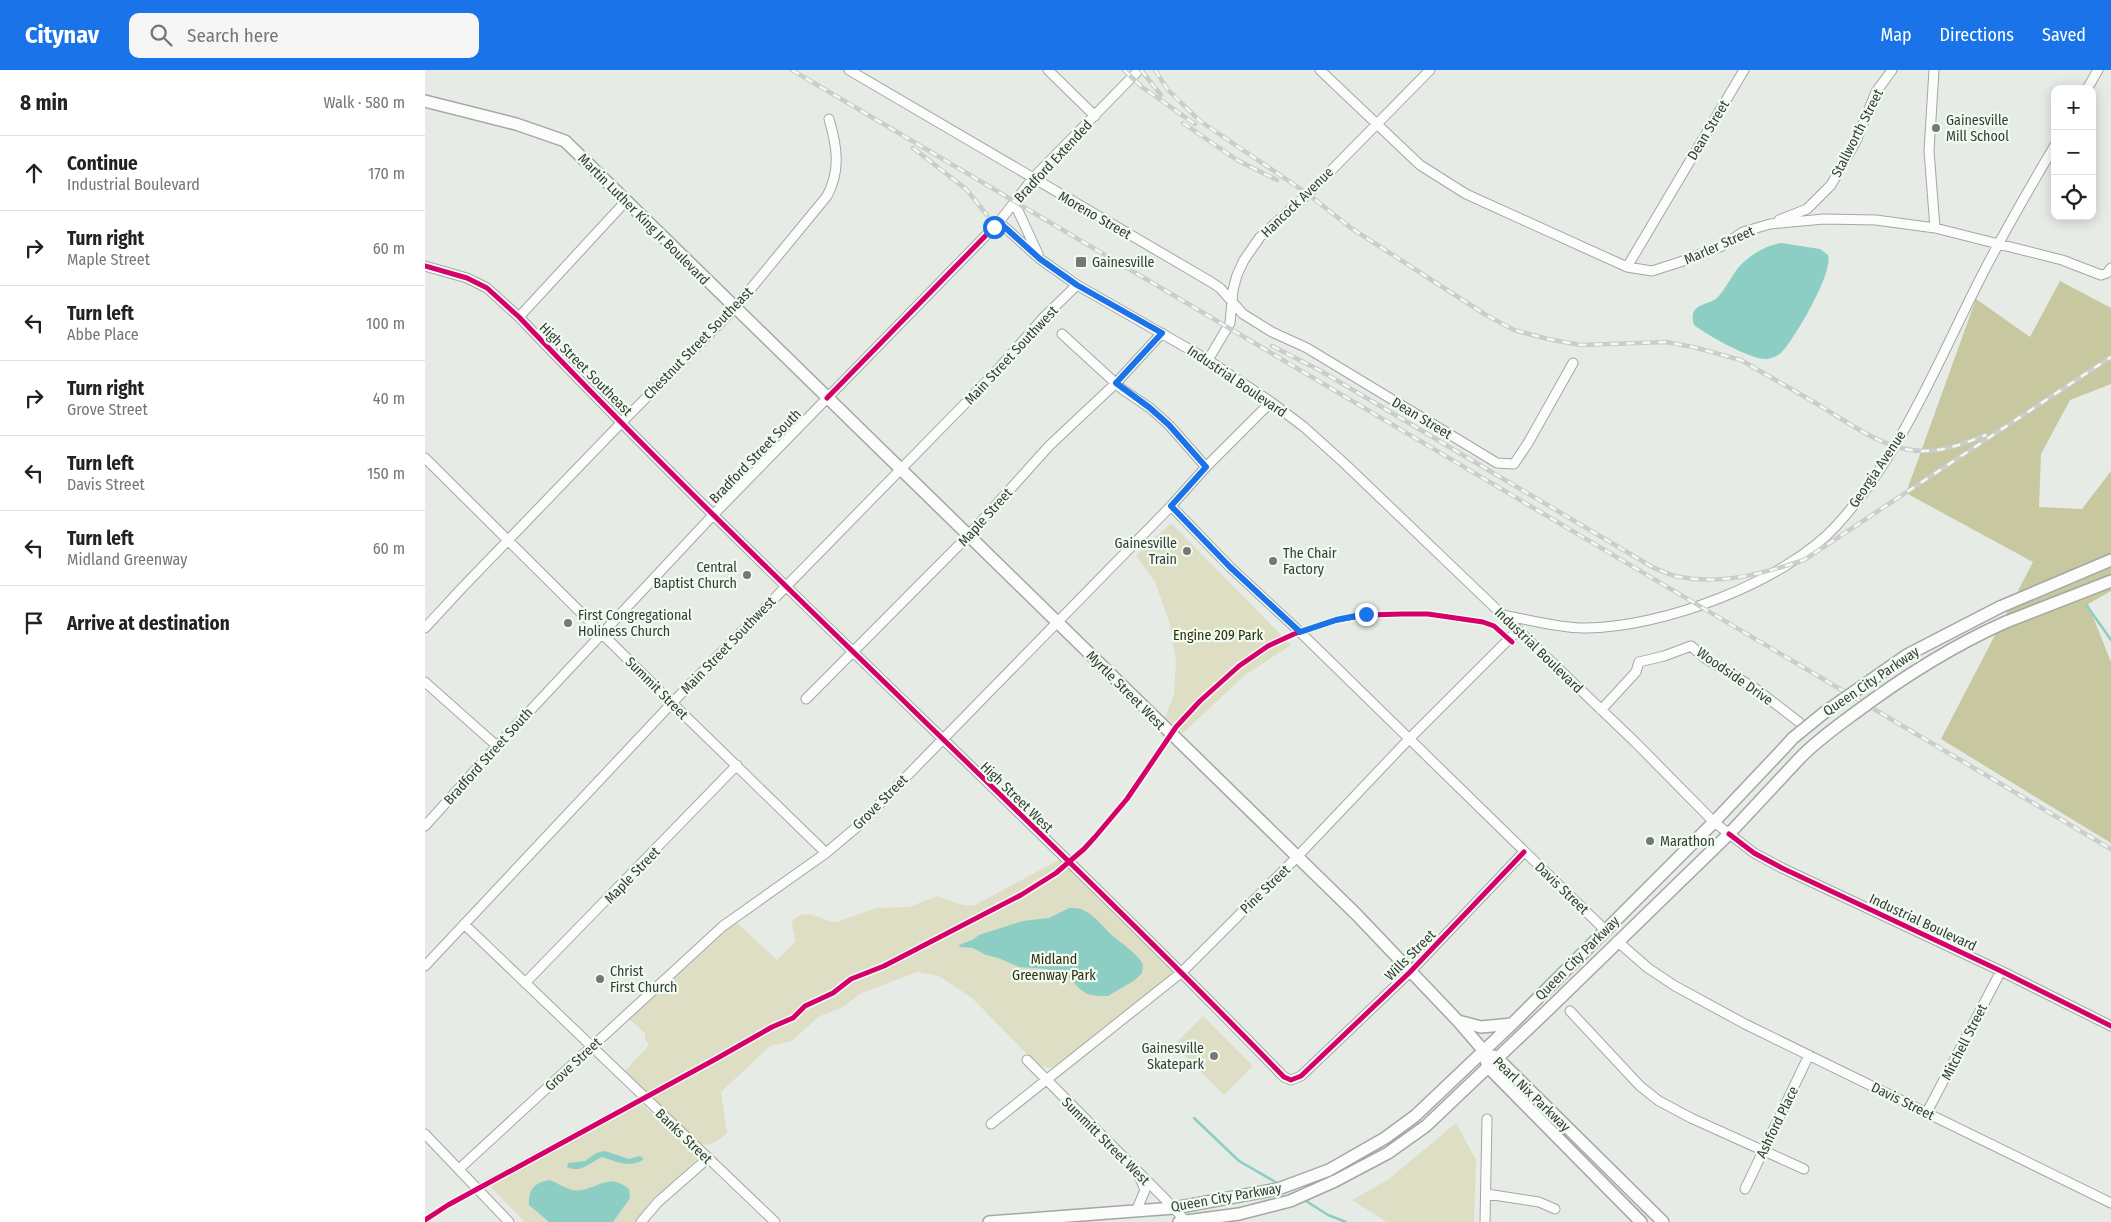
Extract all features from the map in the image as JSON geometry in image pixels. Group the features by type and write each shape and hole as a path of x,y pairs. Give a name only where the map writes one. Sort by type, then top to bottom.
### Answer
{"main road":[{"name":"Martin Luther King Jr Boulevard","path":"425,101 516,124 565,141 827,398"},
{"name":"Myrtle Street West","path":"827,398 1297,858 1458,1021 1483,1050"},
{"name":"Queen City Parkway","path":"989,1222 1137,1209 1174,1208 1278,1189 1329,1170 1385,1138 1415,1116 1512,1024 1714,822 1793,738 1825,712 1907,655 1999,606 2111,560"},
{"name":"Queen City Parkway","path":"1179,1222 1239,1214 1278,1204 1335,1181 1388,1153 1426,1126 1729,834 1799,759 1836,727 1896,682 1981,633 2111,581"},
{"name":"Davis Street","path":"1605,930 1617,941"},
{"path":"1458,1021 1481,1027 1512,1024"},
{"name":"Pearl Nix Parkway","path":"1483,1050 1497,1058 1663,1222"},
{"name":"Pearl Nix Parkway","path":"1483,1050 1488,1067 1641,1222"}],"street":[{"name":"Moreno Street","path":"849,70 1211,282 1220,288 1233,303"},
{"path":"1048,70 1095,116"},
{"name":"Bradford Extended","path":"926,296 999,222 1033,178 1139,70"},
{"name":"Marler Street","path":"1320,70 1420,165 1466,194 1627,267 1652,271 1722,246 1743,232 1770,224 1824,219 1877,220 1935,228 2062,260 2101,275 2107,273 2111,268"},
{"name":"Hancock Avenue","path":"1208,360 1230,322 1233,290 1237,274 1260,237 1308,194 1430,70"},
{"name":"Dean Street","path":"1627,267 1744,70"},
{"name":"Stallworth Street","path":"1770,224 1807,209 1831,185 1855,141 1876,92 1892,70"},
{"path":"1934,70 1929,151 1935,228"},
{"path":"2089,85 2098,70"},
{"name":"Chestnut Street Southeast","path":"425,628 622,422 735,308 830,190 837,164 836,145 829,119"},
{"name":"Georgia Avenue","path":"1502,615 1583,628 1611,627 1671,615 1699,606 1765,576 1785,566 1810,549 1836,526 1864,493 1895,447 1997,244 2051,152"},
{"path":"519,317 626,201"},
{"path":"1014,202 1040,259"},
{"name":"Industrial Boulevard","path":"999,222 1040,259 1077,285 1208,360 1271,402 1304,427 1518,630 1714,822 1754,853 2001,971 2111,1026"},
{"name":"High Street Southeast","path":"425,266 467,278 487,288 519,317 713,514"},
{"name":"Main Street Southwest","path":"425,966 672,703 992,376 1044,317 1077,285"},
{"name":"Bradford Street South","path":"425,826 713,514 926,296"},
{"name":"Dean Street","path":"1233,303 1243,314 1271,332 1307,348 1497,463 1514,464 1529,443 1573,363"},
{"name":"Maple Street","path":"806,699 968,536 1049,446 1116,383 1162,333"},
{"path":"1062,334 1116,383 1150,408 1169,425 1206,467"},
{"name":"Grove Street","path":"459,1169 723,926 826,853 858,826 1271,402"},
{"name":"Summit Street","path":"425,458 826,853"},
{"name":"Davis Street","path":"1171,506 1230,567 1300,632 1605,930"},
{"name":"High Street West","path":"713,514 1181,972 1284,1077 1291,1080 1301,1076 1307,1069"},
{"name":"Pine Street","path":"991,1124 1181,972 1297,858 1409,739 1518,630"},
{"name":"Woodside Drive","path":"1601,710 1636,672 1639,662 1664,656 1691,646 1705,658 1756,689 1799,722"},
{"path":"425,682 497,746"},
{"name":"Maple Street","path":"525,983 737,765"},
{"name":"Wills Street","path":"1307,1069 1410,972 1524,852"},
{"name":"Banks Street","path":"464,924 591,1048 775,1222"},
{"name":"Davis Street","path":"1617,941 1648,968 1675,986 1745,1024 2111,1202"},
{"name":"Mitchell Street","path":"1927,1112 2001,971"},
{"path":"1570,1011 1649,1094 1691,1118 1804,1169"},
{"name":"Ashford Place","path":"1745,1189 1809,1055"},
{"name":"Summitt Street West","path":"1027,1060 1138,1174 1174,1208 1185,1222"},
{"path":"1485,1222 1487,1118"},
{"path":"425,1134 509,1222"},
{"path":"641,1222 658,1202 707,1158"},
{"path":"1137,1209 1145,1190 1138,1174"},
{"path":"1487,1194 1539,1202 1555,1209"}],"green space":[{"path":"2060,281 2111,308 2111,384 2070,400 2041,454 2039,507 2082,509 2111,471 2111,591 2088,604 2111,662 2111,843 1941,739 2033,562 1906,493 1976,299 2030,337"},
{"name":"Engine 209 Park","path":"1171,523 1291,645 1244,676 1183,733 1165,717 1174,695 1176,661 1170,624 1155,582 1136,556"},
{"name":"Midland Greenway Park","path":"1059,860 1174,973 1058,1067 1050,1068 1038,1065 972,998 939,976 917,972 859,994 845,1006 818,1017 792,1041 770,1046 721,1092 727,1133 711,1144 699,1144 624,1072 649,1045 645,1039 645,1033 629,1019 736,922 777,960 796,941 792,925 793,920 804,914 837,922 876,908 909,907 938,896 952,902 975,905"},
{"name":"Gainesville Skatepark","path":"1203,1016 1253,1066 1224,1095 1174,1045"},
{"path":"636,1098 698,1158 648,1205 636,1222 525,1222 484,1180"},
{"path":"1456,1123 1476,1160 1474,1222 1387,1222 1352,1200 1389,1179"}],"water":[{"path":"1781,243 1820,249 1828,255 1828,264 1812,306 1795,335 1781,353 1768,359 1750,356 1694,325 1693,318 1696,308 1718,297 1735,271 1742,264 1752,255 1763,249"},
{"path":"1069,908 1081,909 1093,916 1110,934 1130,949 1140,960 1143,964 1142,973 1135,980 1108,996 1098,996 1087,994 1061,973 1046,969 1019,967 986,955 973,948 960,947 959,945 979,935 1023,921 1049,918"},
{"path":"605,1151 629,1159 640,1156 643,1160 628,1164 602,1157 582,1168 572,1169 567,1167 568,1163 585,1161 596,1153"},
{"path":"550,1180 572,1190 587,1189 606,1182 613,1182 629,1189 630,1198 613,1222 549,1222 529,1205 529,1199 534,1187 540,1182"}],"waterway":[{"path":"2087,606 2111,640"},
{"path":"1194,1118 1239,1161 1279,1184"},
{"path":"1303,1199 1328,1215 1346,1222"}],"railway":[{"path":"792,70 2111,849"},
{"path":"1124,70 1142,87 1195,124"},
{"path":"1141,70 1161,95"},
{"path":"1155,70 1168,90 1200,121 1308,194 1351,228 1486,315 1514,330 1581,345 1666,342 1741,360 1868,435 1909,450 1940,450 1986,435"},
{"path":"1183,123 1237,160 1277,180"},
{"path":"913,148 966,189 987,215"},
{"path":"1272,346 1321,371 1654,568 1670,575 1712,580 1759,573 1804,560 2111,357"}],"cycle path":[{"path":"827,398 999,222"},
{"path":"425,266 467,278 487,288 519,317 708,509 1094,886 1284,1077 1291,1080 1301,1076 1410,972 1524,852"},
{"path":"425,1220 448,1205 772,1027 793,1018 805,1006 833,993 851,979 884,966 1021,895 1056,873 1084,849 1127,799 1176,727 1200,701 1239,666 1268,646 1294,634 1336,620 1366,615 1403,614 1428,614 1483,622 1494,626 1512,642"},
{"path":"1729,834 1754,853 1782,868 2001,971 2111,1026"}],"place":[{"name":"Gainesville Mill School","path":"1936,128"},
{"name":"Gainesville","path":"1081,262"},
{"name":"Gainesville Train","path":"1187,551"},
{"name":"The Chair Factory","path":"1273,561"},
{"name":"Central Baptist Church","path":"747,575"},
{"name":"First Congregational Holiness Church","path":"568,623"},
{"name":"Marathon","path":"1650,841"},
{"name":"Christ First Church","path":"600,979"},
{"name":"Gainesville Skatepark","path":"1214,1056"}],"route":[{"path":"994,227 999,222 1040,259 1077,285 1162,333 1116,383 1150,408 1169,425 1206,467 1171,506 1230,567 1300,632 1336,620 1366,614"}]}
